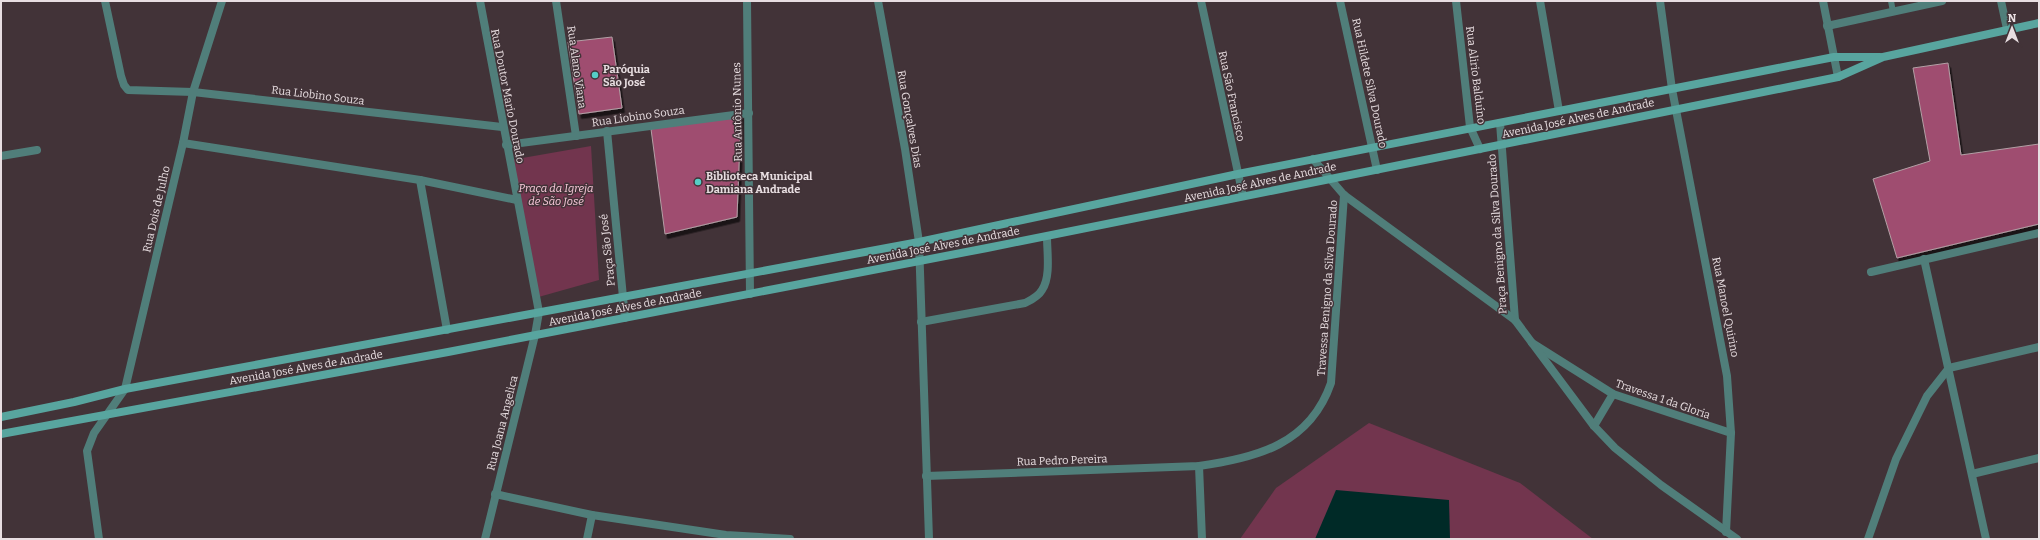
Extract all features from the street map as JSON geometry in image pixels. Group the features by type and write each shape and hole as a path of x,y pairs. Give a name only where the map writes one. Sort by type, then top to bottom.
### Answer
{"main road":[{"name":"Avenida José Alves de Andrade","path":"1,434 104,417 625,318 1047,237 1243,196 1480,149 1502,146 1676,109 1838,77 1883,57 2039,23"},
{"name":"Avenida José Alves de Andrade","path":"1,417 74,402 125,389 447,330 750,272 919,242 1238,174 1834,56 1883,57"}],"street":[{"name":"Rua Liobino Souza","path":"105,1 121,76 124,85 131,91 193,92 502,127"},
{"name":"Rua Dois de Julho","path":"98,539 87,450 94,433 125,389 183,143 193,92 222,1"},
{"name":"Rua Doutor Mario Dourado","path":"480,1 502,127 539,312"},
{"name":"Rua Alano Viana","path":"556,1 576,136"},
{"name":"Rua Antônio Nunes","path":"746,1 749,113 750,294"},
{"name":"Rua Gonçalves Dias","path":"878,1 905,149 919,242"},
{"name":"Rua São Francisco","path":"1201,1 1243,196"},
{"name":"Rua Hildete Silva Dourado","path":"1340,1 1377,170"},
{"name":"Rua Alirio Balduíno","path":"1456,1 1470,127 1480,149"},
{"path":"1540,1 1559,111"},
{"name":"Rua Manoel Quirino","path":"1660,1 1672,89 1727,376 1731,433 1726,532"},
{"path":"1823,1 1838,77"},
{"path":"1827,26 1942,1"},
{"path":"2001,1 2007,30"},
{"name":"Rua Liobino Souza","path":"506,145 749,113"},
{"name":"Praça Benigno da Silva Dourado","path":"1500,123 1515,320"},
{"name":"Praça São José","path":"606,131 625,318"},
{"path":"183,143 420,180 517,200"},
{"path":"1,156 38,150"},
{"path":"1313,159 1329,180 1344,195 1515,320 1594,426 1615,448 1737,539"},
{"path":"420,180 447,330"},
{"name":"Travessa Benigno da Silva Dourado","path":"1332,383 1344,195"},
{"path":"1871,272 2039,233"},
{"path":"921,322 1025,303 1035,298 1043,290 1046,278 1047,237"},
{"path":"919,242 929,539"},
{"path":"1924,259 1986,539"},
{"name":"Rua Joana Angelica","path":"485,539 535,335 539,312"},
{"name":"Travessa 1 da Gloria","path":"1530,342 1613,394 1731,433"},
{"path":"1868,539 1896,458 1927,396 1949,368 2039,347"},
{"name":"Rua Pedro Pereira","path":"926,476 1199,466 1234,461 1262,453 1287,440 1305,425 1322,404 1332,383"},
{"path":"1594,426 1613,394"},
{"path":"1972,474 2039,458"},
{"path":"1199,466 1202,539"},
{"path":"495,494 592,515 726,537 790,539"},
{"path":"587,539 592,515"}],"lane":[{"path":"1891,1 1893,12"}],"green space":[{"name":"Praça da Igreja de São José","path":"591,146 599,280 535,298 511,160"},
{"path":"1369,423 1520,483 1593,539 1240,539 1276,488"}],"shaded area":[{"path":"1336,490 1449,500 1450,539 1315,539"}],"building":[{"name":"Paróquia São José","path":"612,37 622,108 579,114 568,42"},
{"path":"1948,63 1961,155 2039,144 2039,224 1897,258 1873,179 1930,161 1913,68"},
{"name":"Biblioteca Municipal Damiana Andrade","path":"741,114 737,217 665,234 651,129"}],"place":[{"name":"Paróquia São José","path":"595,75"},
{"name":"Biblioteca Municipal Damiana Andrade","path":"698,182"}]}
